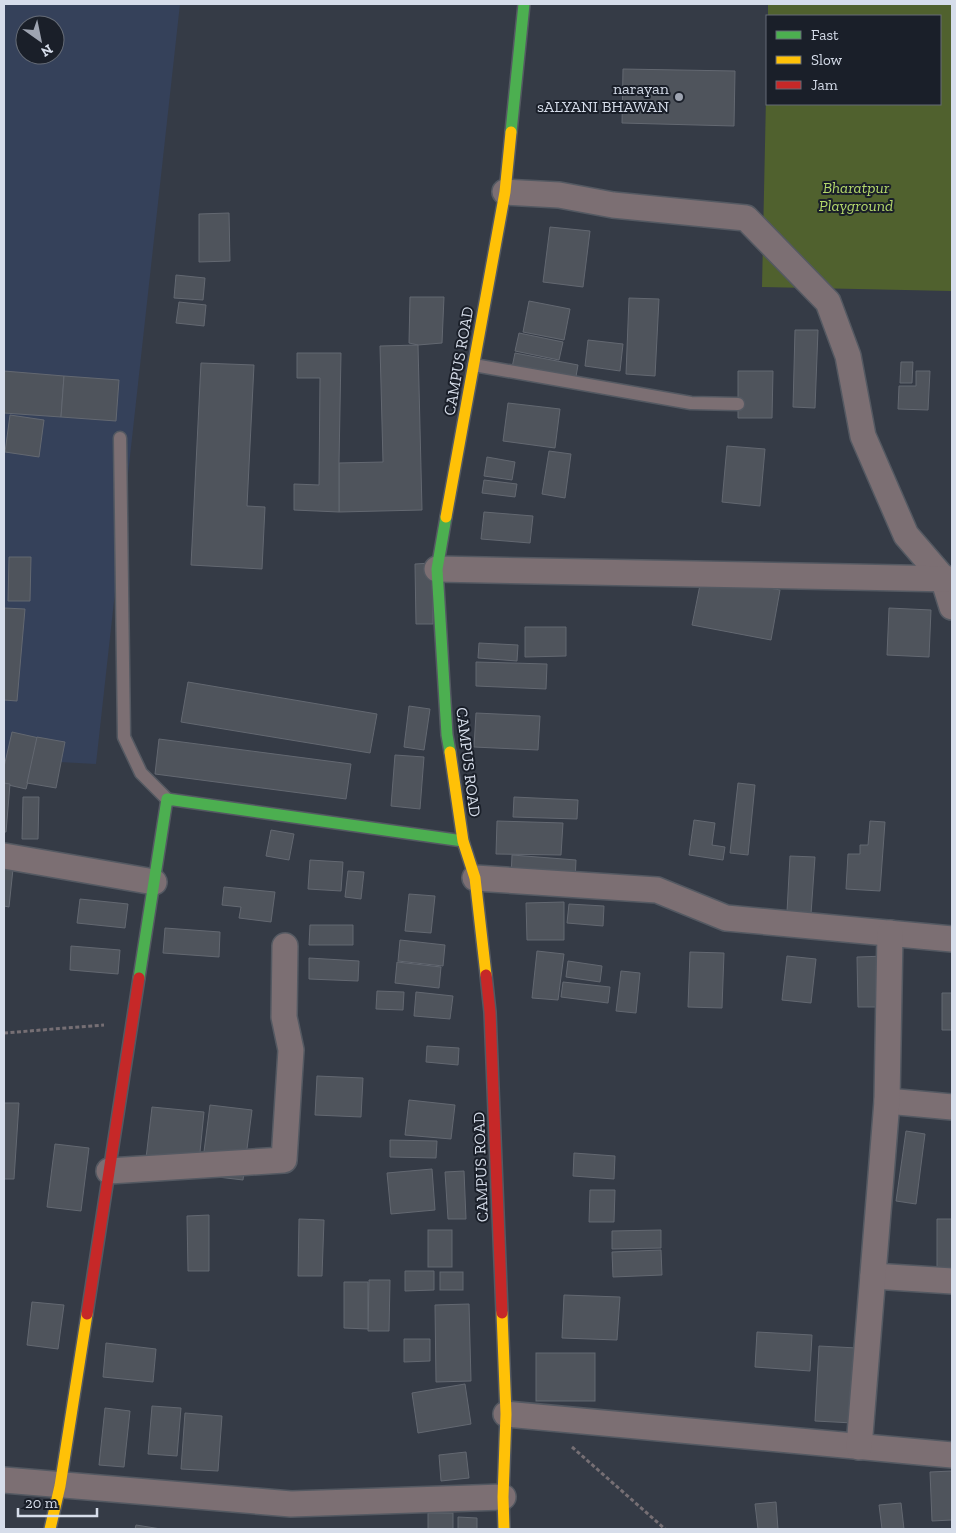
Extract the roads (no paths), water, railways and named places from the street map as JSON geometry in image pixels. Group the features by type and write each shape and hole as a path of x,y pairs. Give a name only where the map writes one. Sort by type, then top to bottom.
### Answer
{"street":[{"name":"CAMPUS ROAD","path":"504,1529 503,1497 506,1414 490,1012 475,878 463,841 447,735 437,569 504,192 524,4"},
{"path":"504,192 559,195 613,205 746,218 828,302 848,356 863,436 906,535 948,578 952,607"},
{"path":"437,569 948,578"},
{"path":"50,1529 60,1486 167,799 463,841"},
{"path":"4,856 154,882"},
{"path":"475,878 657,890 726,918 952,939"},
{"path":"859,1447 887,1101 890,933"},
{"path":"109,1171 284,1160 291,1050 284,1017 285,946"},
{"path":"887,1101 952,1107"},
{"path":"873,1276 952,1281"},
{"path":"506,1414 952,1455"},
{"path":"4,1480 291,1504 503,1497"}],"lane":[{"path":"474,365 690,403 738,404"},
{"path":"120,438 124,736 140,773 167,799"}],"place":[{"name":"narayan sALYANI BHAWAN","path":"679,97"}],"park label":[{"name":"Bharatpur Playground","path":"856,196"}]}
